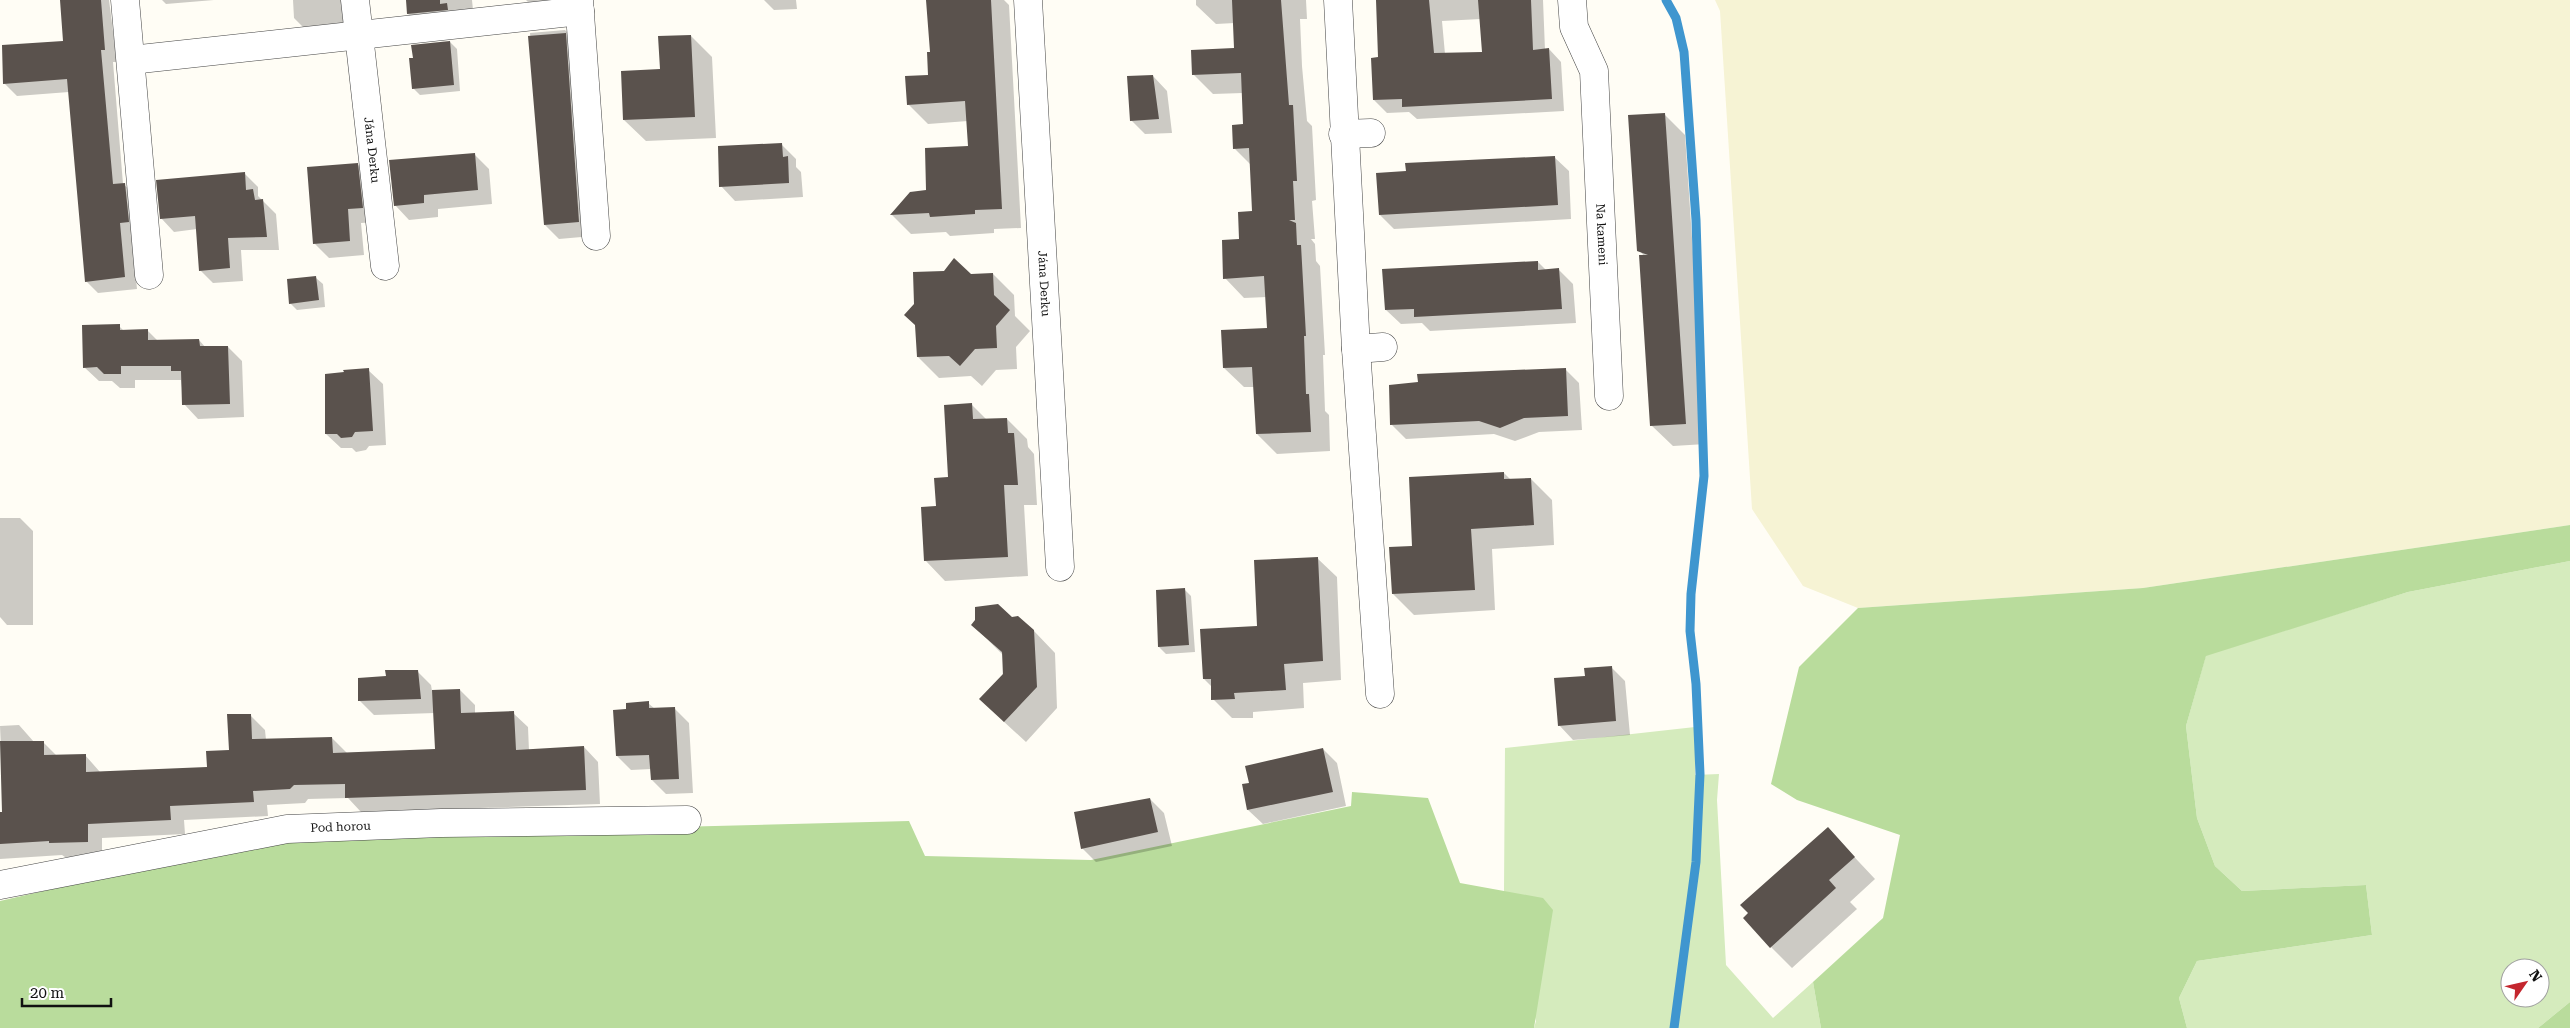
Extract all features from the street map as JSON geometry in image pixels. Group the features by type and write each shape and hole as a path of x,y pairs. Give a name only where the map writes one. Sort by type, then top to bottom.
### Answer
{"street":[{"path":"125,0 149,275"},
{"name":"Jána Derku","path":"356,0 358,35 385,266"},
{"name":"Jána Derku","path":"1028,0 1060,567"},
{"path":"1338,0 1343,134 1356,349 1380,694"},
{"name":"Na kameni","path":"1572,0 1574,27 1594,71 1609,396"},
{"path":"131,60 358,35 580,6 596,236"},
{"path":"1343,134 1371,133"},
{"path":"1356,349 1383,347"},
{"name":"Pod horou","path":"0,885 287,829 441,823 687,820"}],"shaded area":[{"path":"1715,0 2570,0 2570,525 2143,588 1858,608 1803,586 1752,509 1720,11"}],"green space":[{"path":"2570,525 2570,561 2408,592 2206,656 2186,726 2197,818 2215,866 2242,891 2366,885 2372,935 2197,961 2179,998 2187,1028 1821,1028 1813,982 1883,918 1900,835 1797,800 1771,784 1799,667 1858,608 2143,588"},
{"path":"2570,561 2570,1002 2538,1028 2187,1028 2179,998 2197,961 2372,935 2366,885 2242,891 2215,866 2197,818 2186,726 2206,655 2408,592"},
{"path":"1695,727 1695,775 1719,774 1717,800 1726,965 1773,1018 1813,982 1821,1028 1534,1028 1536,1021 1504,891 1505,748"},
{"path":"1352,792 1428,798 1460,883 1543,898 1553,910 1534,1028 0,1028 0,901 257,842 321,836 909,821 925,856 1091,860 1351,806"},
{"path":"2570,1002 2570,1028 2538,1028"}],"building":[{"path":"60,0 101,0 105,50 101,50 113,184 125,183 129,222 120,223 125,277 85,282 67,79 3,84 2,45 63,41"},
{"path":"406,0 440,0 440,4 447,3 448,10 407,14"},
{"path":"926,0 991,0 1002,209 975,210 975,214 930,217 929,213 890,215 910,192 926,190 925,148 968,146 965,101 907,105 905,76 928,75 927,52 930,52"},
{"path":"1232,0 1281,0 1289,105 1293,105 1297,181 1293,181 1295,220 1289,220 1296,223 1297,245 1301,245 1306,336 1304,336 1306,394 1309,394 1311,432 1256,434 1252,367 1223,368 1221,330 1267,328 1264,276 1223,279 1222,240 1239,239 1238,212 1252,211 1249,148 1233,149 1232,125 1243,124 1241,73 1192,75 1191,50 1234,48"},
{"path":"1376,0 1429,0 1434,53 1482,52 1478,0 1531,0 1533,50 1549,48 1552,99 1402,107 1402,99 1373,100 1371,58 1378,57"},
{"path":"566,33 579,222 544,225 528,36"},
{"path":"691,35 695,117 623,120 621,71 660,69 658,36"},
{"path":"450,41 454,85 412,89 409,58 413,58 411,45"},
{"path":"1153,75 1159,119 1130,121 1127,76"},
{"path":"1665,113 1686,424 1650,426 1639,255 1648,255 1637,251 1628,115"},
{"path":"782,143 783,157 788,156 789,183 719,187 718,146"},
{"path":"475,153 478,190 424,195 424,203 394,206 389,160"},
{"path":"1555,156 1558,205 1379,215 1376,173 1406,171 1405,163"},
{"path":"358,163 363,208 348,209 350,241 313,244 307,167"},
{"path":"245,172 246,190 253,189 255,200 263,199 267,237 228,238 230,268 199,271 195,216 160,219 156,180"},
{"path":"954,258 971,274 993,273 994,295 1010,310 996,326 997,348 975,349 960,366 949,356 917,357 915,325 904,315 914,304 913,272 944,271"},
{"path":"1538,261 1538,270 1559,268 1562,309 1414,317 1414,309 1385,310 1382,269"},
{"path":"316,276 319,300 289,304 287,279"},
{"path":"120,324 120,330 148,329 148,340 199,339 200,346 228,346 230,404 182,405 181,371 171,371 171,366 121,366 121,374 104,374 97,367 83,368 82,325"},
{"path":"369,368 373,431 355,432 352,437 341,438 337,434 325,434 325,374 344,372 343,370"},
{"path":"1566,368 1568,416 1524,418 1500,428 1479,421 1390,425 1389,385 1418,382 1417,374"},
{"path":"972,403 973,419 1007,418 1008,433 1014,433 1018,485 1004,485 1008,557 924,561 921,507 936,506 934,478 948,477 944,405"},
{"path":"1504,472 1504,479 1531,478 1534,525 1471,529 1475,590 1392,594 1389,547 1412,546 1409,477"},
{"path":"1318,557 1323,661 1284,664 1286,690 1234,693 1235,699 1211,700 1211,679 1203,679 1200,629 1257,626 1254,560"},
{"path":"1185,588 1189,645 1158,647 1156,590"},
{"path":"998,604 1012,617 1018,616 1034,630 1037,687 1004,722 979,699 1003,674 1002,652 971,625 975,620 975,607"},
{"path":"1612,666 1616,721 1558,726 1554,678 1585,676 1584,668"},
{"path":"385,670 418,670 421,699 358,701 358,678 386,676"},
{"path":"460,689 461,713 514,711 516,750 584,746 586,790 345,798 345,784 294,785 290,789 253,791 254,802 170,806 171,820 88,824 88,842 49,843 49,841 0,844 0,812 2,812 0,741 44,741 44,755 86,754 86,772 207,767 206,751 229,750 227,714 251,714 252,739 332,737 333,753 435,749 432,690"},
{"path":"649,701 649,708 675,707 679,779 651,780 649,755 616,756 613,710 626,709 626,703"},
{"path":"1323,748 1333,792 1247,810 1242,784 1249,783 1245,766"},
{"path":"1150,798 1158,832 1081,849 1074,812"},
{"path":"1828,827 1855,857 1829,880 1836,888 1770,948 1743,918 1748,913 1740,905"}],"waterway":[{"path":"1666,0 1676,18 1684,52 1696,220 1704,476 1691,594 1690,631 1696,684 1700,774 1696,862 1674,1028"}]}
